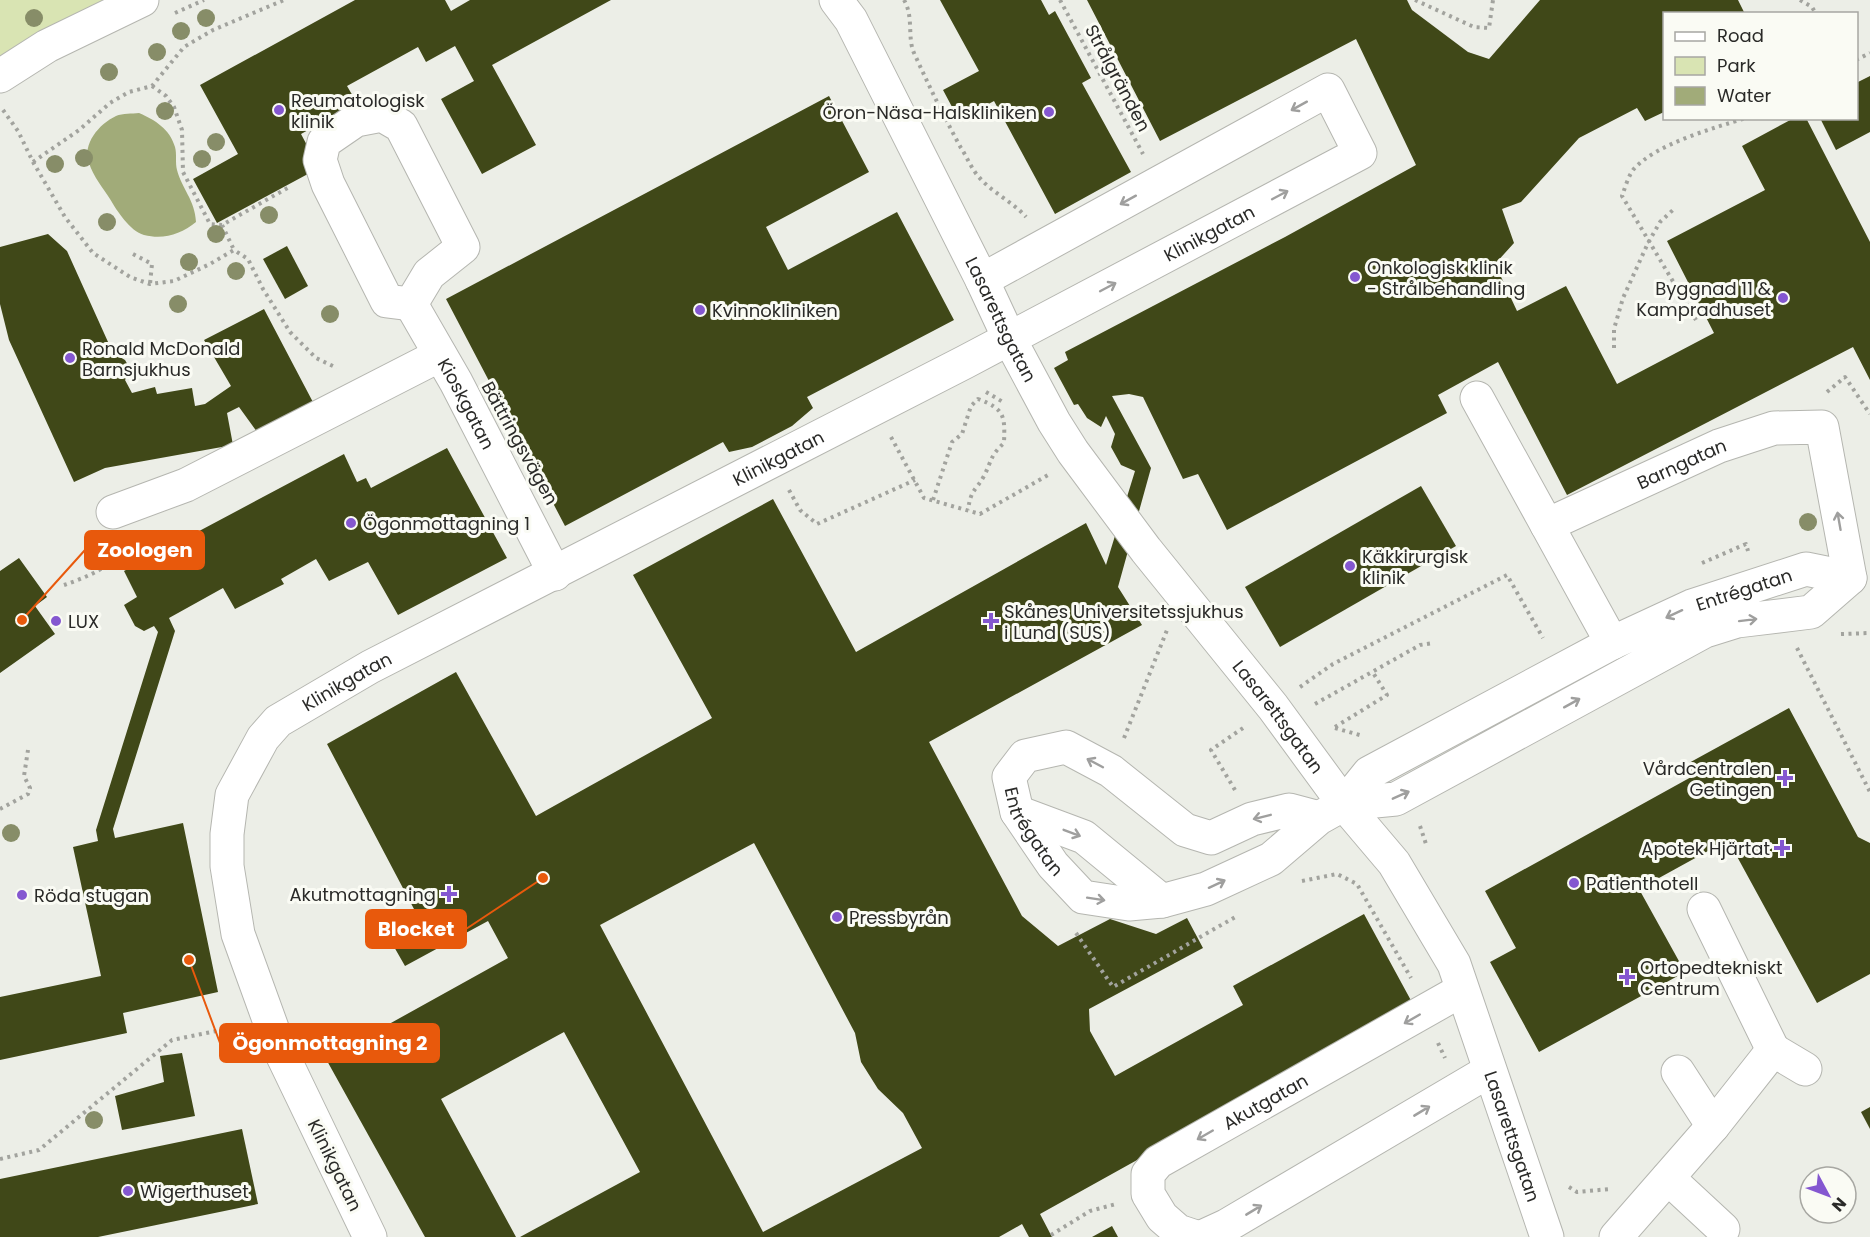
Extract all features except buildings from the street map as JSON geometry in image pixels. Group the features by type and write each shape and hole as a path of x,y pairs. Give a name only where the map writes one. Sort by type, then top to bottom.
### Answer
{"street":[{"path":"0,76 47,46 142,0"},
{"name":"Lasarettsgatan","path":"836,0 851,20 1009,338 1054,422 1073,452 1146,550 1272,707 1331,811 1394,863 1454,964 1547,1237"},
{"name":"Klinikgatan","path":"370,1237 279,1050 238,934 226,866 232,795 263,738 278,721 370,667 965,362 1360,153 1328,90 982,280"},
{"path":"382,115 401,126 463,247 429,274 411,304 387,301 328,184 323,168 320,160 324,142 356,120 382,115"},
{"name":"Kioskgatan","path":"411,304 555,573"},
{"path":"113,512 186,485 440,355"},
{"path":"1478,398 1612,643"},
{"name":"Barngatan","path":"1547,525 1719,446 1774,428 1822,427 1850,578"},
{"name":"Entrégatan","path":"1850,578 1806,569 1692,606 1612,643 1369,773 1331,811 1271,859 1206,889 1162,901 1129,904 1083,897 1053,865 1017,812 1009,777 1025,756 1066,747 1111,771 1185,830 1211,838 1251,819 1289,810 1331,811 1396,799 1705,631 1737,621 1811,612 1850,578"},
{"path":"1017,812 1084,837 1162,901"},
{"path":"1704,909 1773,1050 1805,1069"},
{"name":"Akutgatan","path":"1148,1194 1148,1174 1158,1162 1462,990"},
{"path":"1616,1237 1713,1126 1773,1050"},
{"path":"1202,1237 1227,1226 1489,1071"},
{"path":"1678,1072 1713,1126"},
{"path":"1668,1178 1724,1229"},
{"path":"1148,1194 1162,1217 1178,1231 1197,1237"}],"path":[{"path":"33,162 79,130 110,103 129,92 152,86 184,46 213,30 284,0"},
{"path":"904,0 908,7 912,48 935,101 957,141 977,175 997,195 1017,206 1030,224 1017,241 1026,256"},
{"name":"Strålgränden","path":"1060,0 1146,159"},
{"path":"1415,0 1474,27 1489,28 1492,0"},
{"path":"1800,0 1812,7 1815,12"},
{"path":"152,86 166,96 174,107 182,130 183,172 210,224 222,225 323,168"},
{"path":"0,105 18,131 65,217 93,253 130,277 150,284 174,280 234,250"},
{"path":"1695,320 1622,196 1632,171 1649,156 1694,135 1740,120"},
{"path":"1614,348 1614,329 1623,298 1648,243 1660,222 1674,208"},
{"path":"222,225 234,250 248,259 263,289 290,332 316,358 365,381 385,383"},
{"path":"133,254 152,264 150,284"},
{"path":"985,391 1005,403"},
{"path":"933,500 935,487 952,442 962,434 971,406 978,399 996,406 1005,420 1004,442 992,454 984,476 971,494 969,510"},
{"path":"888,432 924,498 980,514 1054,472"},
{"path":"787,486 801,510 817,524 915,480"},
{"path":"1306,696 1300,687 1333,664 1507,575 1543,638"},
{"path":"1321,713 1313,705 1420,645 1433,643"},
{"path":"1797,646 1870,792"},
{"path":"1328,720 1335,728 1387,695 1372,671"},
{"path":"1251,819 1211,750 1272,707"},
{"path":"0,809 28,794 30,788 24,776 28,750"},
{"path":"1296,884 1336,874 1357,884 1419,991 1424,1011 1458,1089"},
{"path":"1113,987 1247,911"},
{"path":"0,1159 39,1150 172,1040 243,1026"},
{"path":"1560,1181 1577,1192 1605,1191 1614,1188"},
{"path":"1051,1235 1090,1211 1148,1194"}],"green space":[{"path":"0,0 142,0 0,76"}],"water":[{"path":"139,113 156,122 170,135 175,147 179,177 195,214 196,222 172,235 158,237 144,235 124,220 96,177 87,156 90,142 104,124 116,116"}],"place":[{"name":"Reumatologisk klinik","path":"279,110"},
{"name":"Öron-Näsa-Halskliniken","path":"1049,112"},
{"name":"Onkologisk klinik - Strålbehandling","path":"1355,277"},
{"name":"Byggnad 11 & Kampradhuset","path":"1783,298"},
{"name":"Kvinnokliniken","path":"700,310"},
{"name":"Ronald McDonald Barnsjukhus","path":"70,358"},
{"name":"Ögonmottagning 1","path":"351,523"},
{"name":"Käkkirurgisk klinik","path":"1350,566"},
{"name":"Zoologen","path":"22,620"},
{"name":"LUX","path":"56,621"},
{"name":"Skånes Universitetssjukhus i Lund (SUS)","path":"991,621"},
{"name":"Vårdcentralen Getingen","path":"1785,778"},
{"name":"Apotek Hjärtat","path":"1782,848"},
{"name":"Blocket","path":"543,878"},
{"name":"Patienthotell","path":"1574,883"},
{"name":"Akutmottagning","path":"449,894"},
{"name":"Röda stugan","path":"22,895"},
{"name":"Pressbyrån","path":"837,917"},
{"name":"Ögonmottagning 2","path":"189,960"},
{"name":"Ortopedtekniskt Centrum","path":"1627,977"},
{"name":"Wigerthuset","path":"128,1191"}]}
